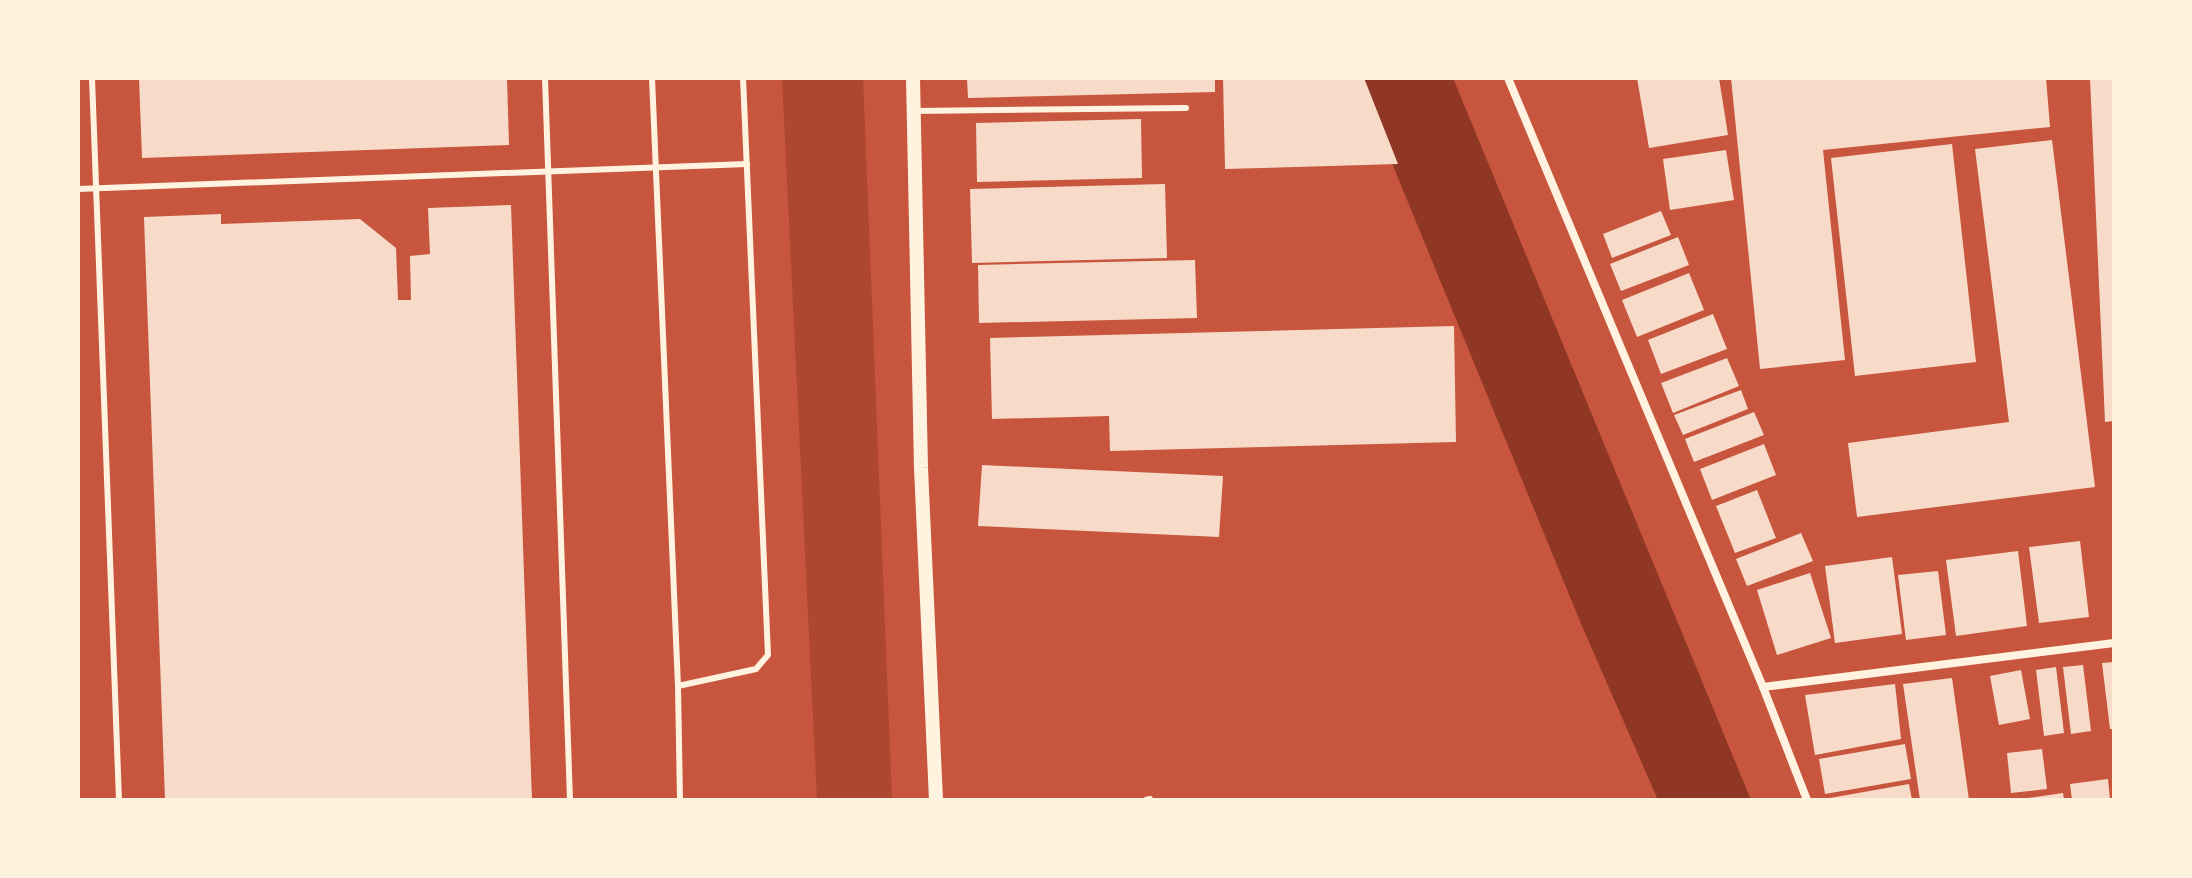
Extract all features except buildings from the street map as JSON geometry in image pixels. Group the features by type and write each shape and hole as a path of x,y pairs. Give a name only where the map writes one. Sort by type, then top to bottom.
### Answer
{"street":[{"path":"913,78 921,468 936,800"},
{"path":"1508,78 1763,687 1807,800"},
{"path":"1763,687 2114,643"}],"lane":[{"path":"92,78 119,800"},
{"path":"545,78 570,800"},
{"path":"652,78 678,686 680,800"},
{"path":"678,686 756,669 768,655 743,78"},
{"path":"913,111 1186,108"},
{"path":"78,189 747,164"}],"shaded area":[{"path":"782,78 863,78 892,800 817,800"},
{"path":"1357,78 1453,78 1751,800 1658,800 1582,626"}]}
